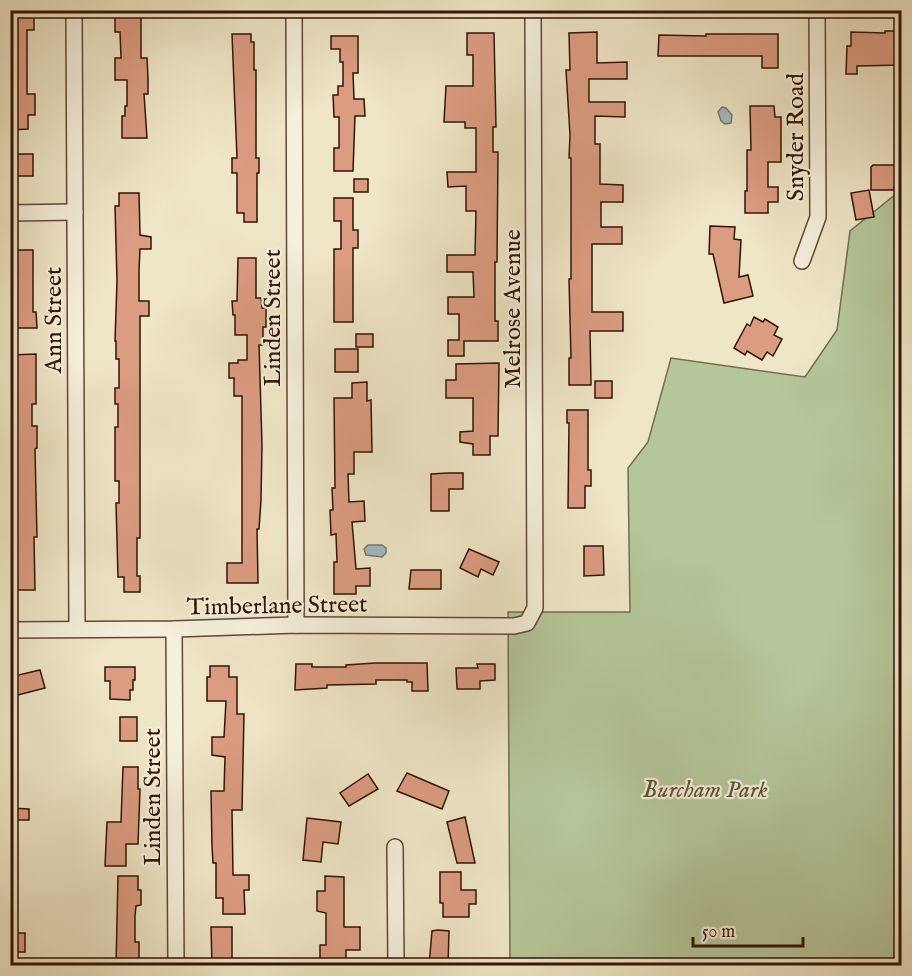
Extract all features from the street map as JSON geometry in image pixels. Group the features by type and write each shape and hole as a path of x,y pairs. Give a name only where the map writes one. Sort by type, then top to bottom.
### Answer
{"street":[{"name":"Ann Street","path":"74,10 77,629"},
{"name":"Linden Street","path":"294,10 296,625"},
{"name":"Melrose Avenue","path":"533,10 535,608"},
{"name":"Snyder Road","path":"802,261 818,217 817,10"},
{"path":"10,213 75,212"},
{"name":"Timberlane Street","path":"10,630 174,629 296,625 514,626 527,623 535,608"},
{"name":"Linden Street","path":"174,629 176,966"},
{"path":"395,847 396,966"}],"green space":[{"name":"Burcham Park","path":"901,190 901,965 510,965 508,612 630,612 628,468 648,442 671,358 805,377 837,330 850,231"}],"water":[{"path":"722,107 732,115 731,123 725,124 721,121 718,112"},
{"path":"368,545 382,545 386,548 386,553 382,557 366,555 364,549"}],"building":[{"path":"10,10 31,10 31,13 34,13 34,30 27,30 27,94 35,94 35,115 28,115 28,129 10,130"},
{"path":"115,16 141,17 141,58 147,58 148,78 148,94 144,94 147,138 122,138 122,116 125,116 125,106 127,106 127,80 115,80 115,58 121,58 120,32 115,32"},
{"path":"885,31 902,31 902,65 857,66 857,74 846,74 847,46 851,46 851,32 885,33"},
{"path":"597,32 597,63 627,62 627,79 589,79 589,102 625,102 625,117 595,116 595,144 600,144 600,184 623,185 623,202 601,202 601,227 622,227 622,244 592,244 592,312 623,312 623,331 590,331 591,385 569,385 571,158 569,158 566,70 570,70 569,33"},
{"path":"467,33 494,33 496,127 493,127 493,152 498,152 495,321 498,321 498,341 464,341 464,356 448,356 448,340 459,340 459,314 448,314 448,297 474,297 473,272 447,272 447,255 475,255 476,211 466,211 466,186 448,187 447,172 476,172 476,128 465,128 465,122 444,122 446,86 473,86 473,55 467,55"},
{"path":"232,34 251,34 251,42 254,42 256,158 259,158 257,222 244,222 244,213 237,213 237,173 232,173 232,158 237,158"},
{"path":"706,34 778,34 778,68 762,68 762,56 658,56 659,35 706,36"},
{"path":"331,36 358,36 358,73 353,73 354,99 364,99 365,116 355,116 353,171 334,171 334,148 339,148 339,117 334,117 333,95 338,95 338,86 343,86 343,62 340,62 340,49 331,49"},
{"path":"750,106 774,106 775,117 781,117 781,162 768,162 768,187 778,187 778,202 768,202 768,213 745,213 747,150 751,150"},
{"path":"10,154 33,154 33,176 10,176"},
{"path":"873,165 902,165 902,180 897,180 897,187 894,187 894,190 871,190 871,167"},
{"path":"354,179 368,179 368,192 354,192"},
{"path":"869,190 874,217 856,220 851,193"},
{"path":"119,193 139,193 140,235 151,237 151,249 140,249 139,271 139,301 149,301 149,316 140,316 140,538 137,538 137,576 140,576 140,592 124,592 124,577 118,577 116,503 119,503 119,481 115,481 115,427 118,427 118,404 115,404 115,388 119,388 119,359 116,359 115,341 117,281 115,206 119,206"},
{"path":"334,198 353,198 353,230 358,230 358,248 353,248 353,322 334,322 334,249 341,249 341,221 334,221"},
{"path":"710,226 735,227 734,239 741,240 739,277 748,275 753,296 724,303 713,254 709,254"},
{"path":"16,250 33,250 33,312 36,312 37,328 10,328 10,252 16,252"},
{"path":"238,258 256,258 256,298 261,298 262,308 266,308 263,345 259,345 262,445 261,500 259,529 257,529 258,583 227,583 227,563 242,563 242,396 234,396 234,378 229,378 229,363 247,360 247,335 235,335 235,315 233,315 232,301 237,301"},
{"path":"754,317 763,322 765,319 778,327 774,335 782,339 773,356 767,352 762,360 747,351 745,355 734,348 747,324 750,326"},
{"path":"356,334 373,334 373,347 356,347"},
{"path":"335,349 358,349 358,372 335,372"},
{"path":"36,354 36,404 32,404 32,426 37,426 35,590 10,590 10,563 12,562 10,515 14,515 13,484 11,484 10,355"},
{"path":"499,363 498,436 490,436 490,455 473,455 473,444 460,442 460,432 473,431 473,398 446,398 446,380 456,380 456,364"},
{"path":"595,381 612,381 612,398 595,398"},
{"path":"367,382 367,401 371,400 372,452 354,452 354,474 348,474 349,502 364,501 365,521 352,522 356,569 370,568 370,586 356,586 356,594 334,594 334,562 337,562 336,534 331,535 330,510 333,510 332,488 335,488 334,398 352,398 352,383"},
{"path":"567,410 588,410 588,470 591,470 591,486 585,486 585,508 568,508 569,423 567,423"},
{"path":"463,473 463,489 449,489 449,511 431,511 431,474"},
{"path":"584,546 603,546 604,575 584,576"},
{"path":"469,549 499,562 493,575 481,569 478,577 460,568"},
{"path":"411,570 441,570 441,589 409,589"},
{"path":"427,663 428,691 412,691 412,682 407,682 407,680 376,680 376,684 327,685 327,688 295,690 296,664 312,664 312,667 346,667 346,665"},
{"path":"477,664 495,664 495,680 480,681 480,689 457,689 456,668 478,668"},
{"path":"210,666 229,666 229,677 237,677 237,714 244,714 242,810 232,810 233,875 249,875 249,890 244,890 245,914 223,914 223,898 216,898 211,791 224,791 225,757 212,755 212,737 224,737 226,701 207,701 207,677 210,677"},
{"path":"105,667 135,667 135,680 133,680 133,690 130,690 130,700 110,699 110,681 105,681"},
{"path":"40,670 45,688 10,697 10,677"},
{"path":"120,717 137,717 137,741 120,741"},
{"path":"123,767 138,767 138,789 140,789 138,844 126,844 126,866 105,866 107,822 121,822"},
{"path":"407,773 449,791 442,809 397,791"},
{"path":"368,774 378,789 349,806 340,793"},
{"path":"10,808 29,809 29,820 10,820"},
{"path":"465,817 475,863 457,863 447,822"},
{"path":"307,818 341,822 338,844 323,842 321,862 303,860"},
{"path":"440,872 461,872 461,890 476,890 476,904 469,904 469,917 443,917 443,903 440,903"},
{"path":"118,876 138,876 138,890 141,890 141,905 136,906 135,916 135,942 139,942 139,961 136,961 136,966 116,966"},
{"path":"325,876 344,877 344,927 360,927 360,950 346,950 346,966 326,966 326,960 320,960 320,945 326,945 326,913 317,911 317,891 325,891"},
{"path":"211,927 232,927 232,966 212,966"},
{"path":"432,931 449,931 448,966 429,966"},
{"path":"10,933 25,933 25,952 10,952"}]}
